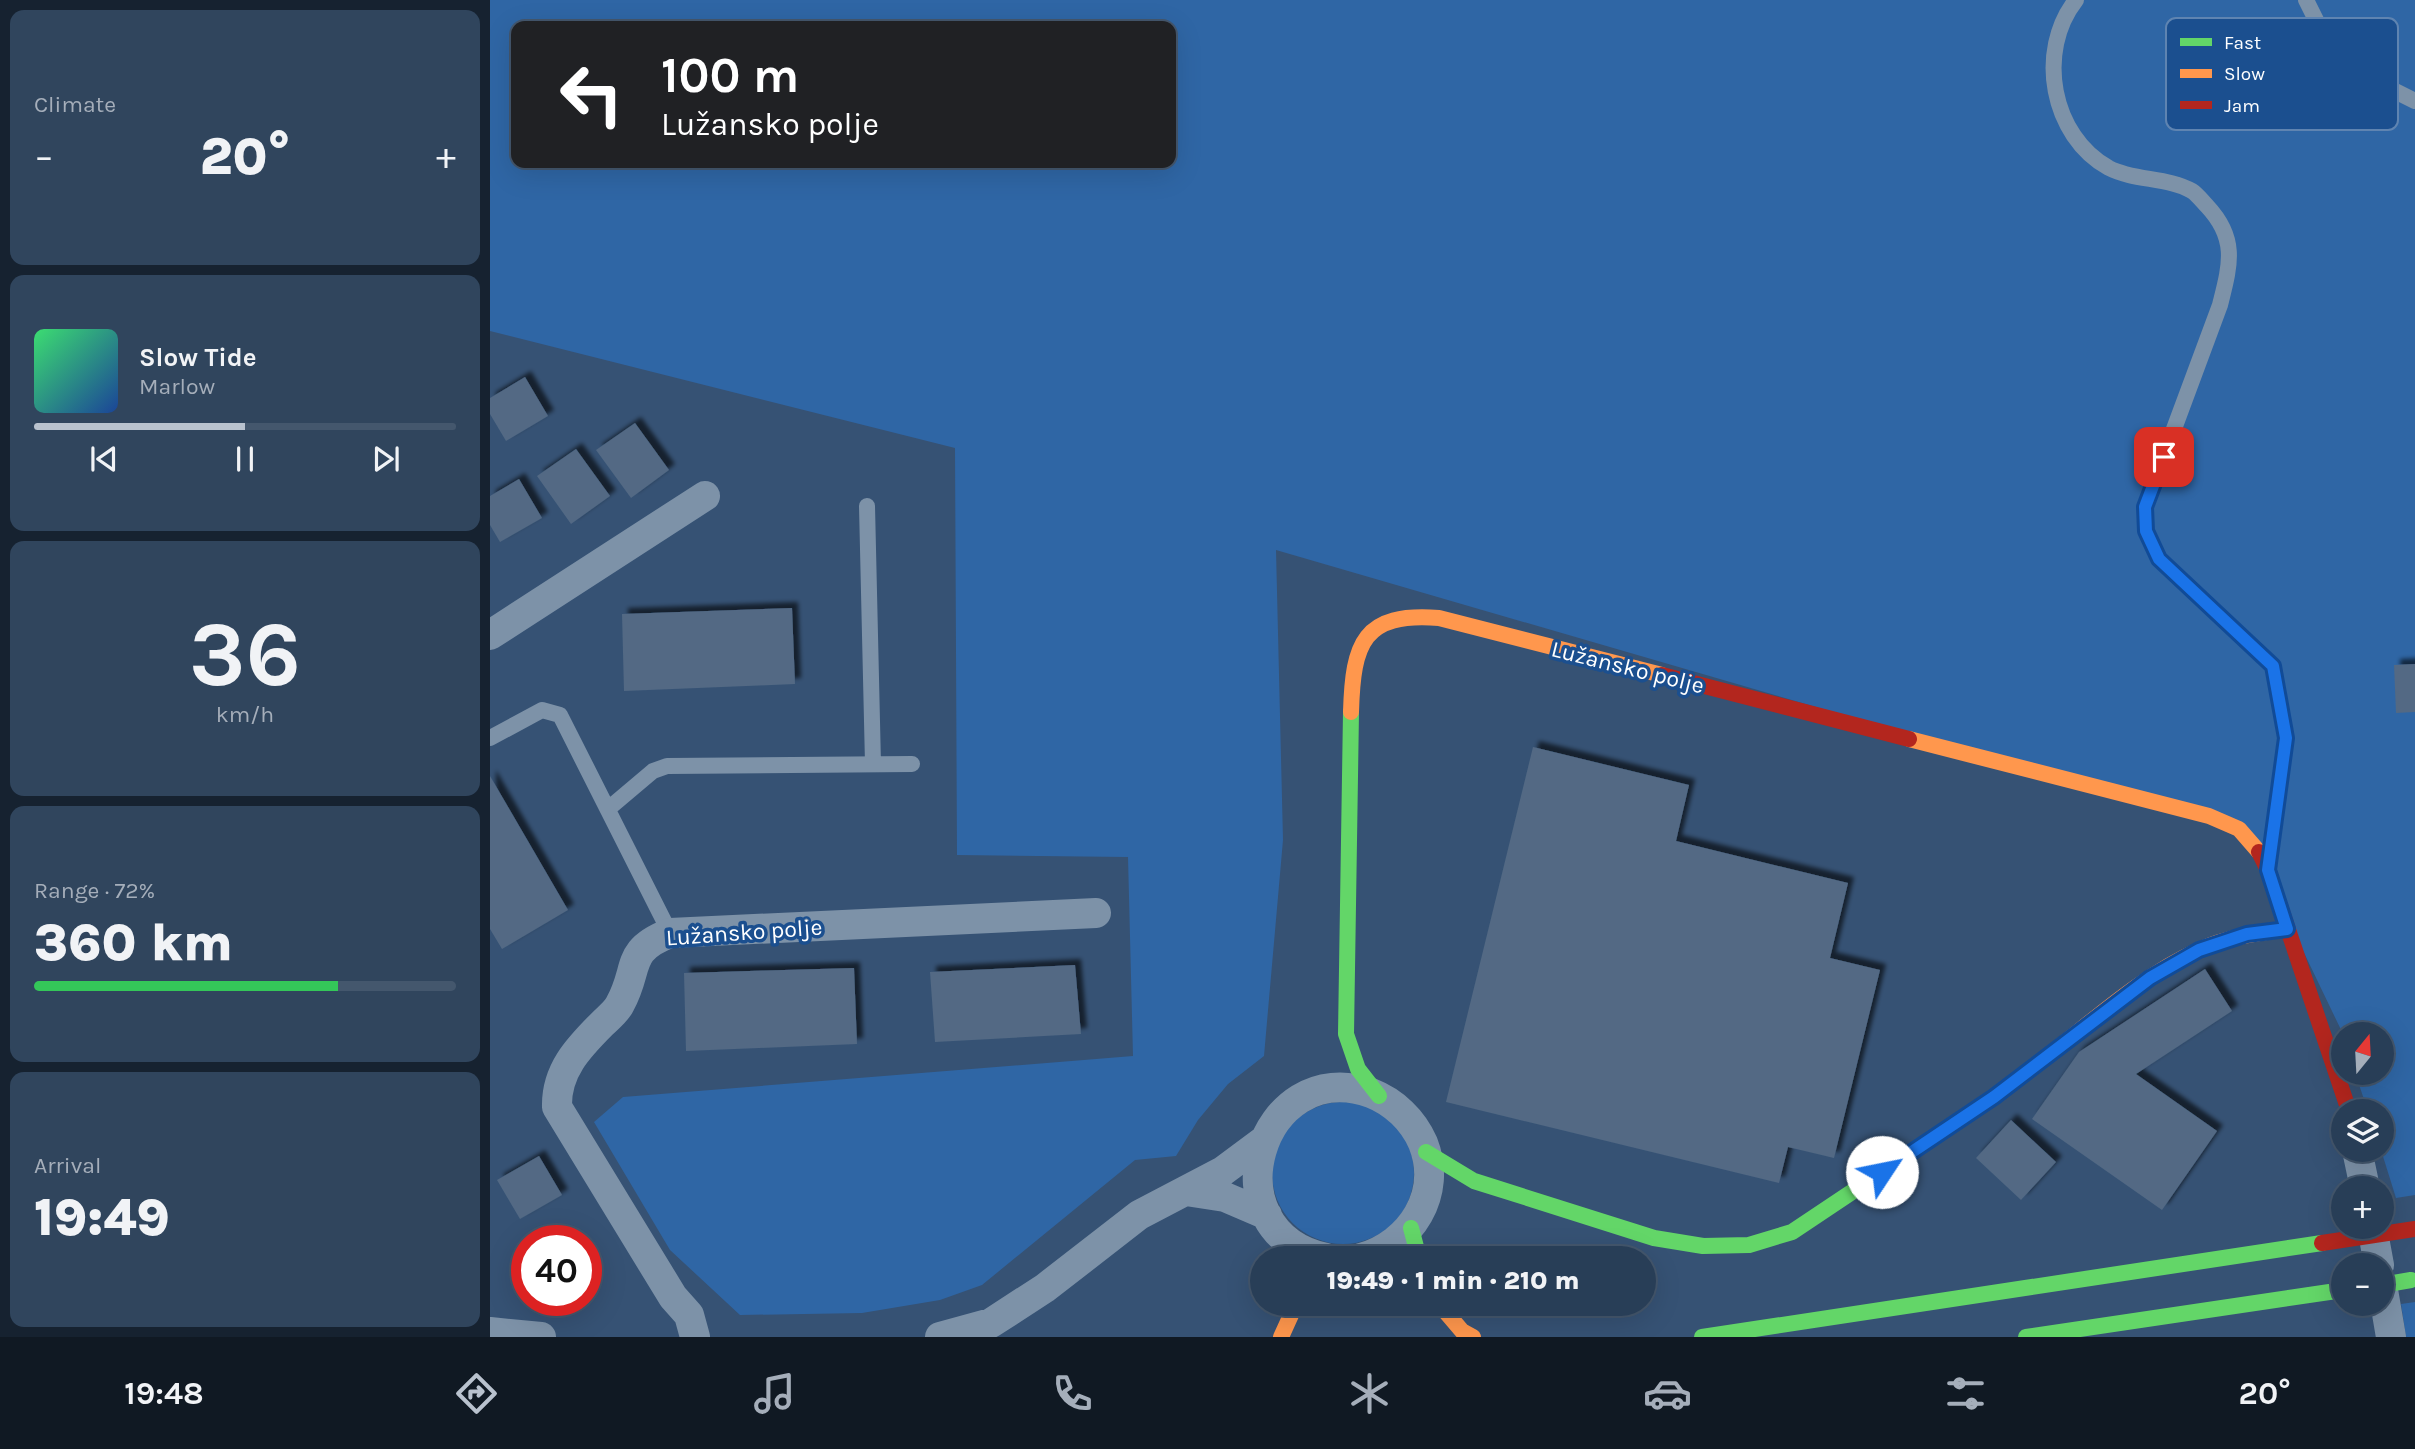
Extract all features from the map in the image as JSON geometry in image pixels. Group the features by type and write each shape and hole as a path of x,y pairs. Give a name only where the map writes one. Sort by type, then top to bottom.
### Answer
{"main road":[{"name":"Lužansko polje","path":"1379,1097 1358,1069 1346,1034 1352,681 1357,653 1366,634 1384,621 1409,614 1439,618 2209,816 2241,827 2255,841 2268,870 2314,999 2345,1099"},
{"path":"1426,1152 1474,1181 1654,1238 1703,1246 1749,1245 1792,1232 1994,1097 2150,978 2199,950 2247,934 2287,929"},
{"path":"1411,1228 1416,1246"},
{"path":"1702,1337 2415,1230"},
{"path":"2394,1282 2413,1280"},
{"path":"2026,1337 2331,1292"},
{"path":"1282,1337 1291,1316"},
{"path":"1449,1316 1462,1331 1473,1337"}],"street":[{"path":"490,635 705,496"},
{"name":"Lužansko polje","path":"695,1337 694,1325 689,1315 666,1286 557,1107 556,1091 561,1071 620,1006 638,953 649,941 670,933 1096,913"},
{"path":"940,1337 991,1323 1045,1288 1139,1215 1223,1171 1262,1142 1282,1113 1310,1095 1333,1068 1346,1034"},
{"path":"1310,1095 1345,1088 1379,1097 1409,1119 1426,1152 1429,1185 1425,1201 1411,1228 1388,1246"},
{"path":"1262,1142 1256,1179 1266,1215 1278,1233 1294,1246"},
{"path":"1425,1201 1474,1181"},
{"path":"1186,1191 1225,1197 1266,1215"},
{"path":"2387,1316 2391,1337"},
{"path":"490,1332 541,1337"}],"lane":[{"path":"2077,0 2061,28 2053,78 2058,109 2076,138 2111,169 2192,191 2217,216 2230,240 2228,274 2220,305 2145,507 2146,531 2159,559 2273,666 2286,738 2268,870"},
{"path":"2306,0 2315,18"},
{"path":"2398,92 2415,101"},
{"path":"867,506 873,764"},
{"path":"490,738 542,710 560,715 670,933"},
{"path":"608,810 653,771 667,766 912,764"}],"shaded area":[{"path":"490,0 2415,0 2415,1195 2396,1198 2394,1176 2389,1176 2385,1162 2394,1162 2394,1099 2364,1099 2359,1085 2394,1085 2394,1022 2337,1022 2246,832 1276,550 1283,840 1264,1056 1228,1084 1198,1120 1176,1156 1135,1160 982,1285 940,1300 862,1313 740,1315 670,1250 594,1122 623,1097 1133,1056 1128,857 957,855 955,448 490,331"},
{"path":"1343,1102 1370,1108 1393,1123 1408,1146 1414,1173 1408,1200 1393,1223 1370,1238 1343,1244 1316,1238 1293,1223 1278,1200 1272,1173 1278,1146 1293,1123 1316,1108"},
{"path":"2415,1302 2415,1337 2406,1337 2401,1304"}],"building":[{"path":"525,377 548,416 506,441 490,414 490,398"},
{"path":"635,423 669,470 631,498 596,450"},
{"path":"576,449 610,496 571,524 537,476"},
{"path":"519,479 542,518 500,542 490,525 490,496"},
{"path":"792,608 795,684 624,691 622,614"},
{"path":"2415,664 2415,712 2396,713 2394,665"},
{"path":"1533,747 1689,785 1676,841 1848,883 1830,958 1880,970 1834,1158 1788,1147 1779,1183 1446,1102"},
{"path":"490,776 568,910 502,949 490,929"},
{"path":"1075,965 1081,1034 935,1042 930,972"},
{"path":"854,968 857,1044 686,1051 684,973"},
{"path":"2205,969 2232,1011 2136,1074 2217,1131 2162,1210 2032,1119 2079,1052"},
{"path":"2011,1120 2056,1162 2021,1200 1976,1158"},
{"path":"539,1156 562,1195 520,1219 497,1180"}],"traffic: fast":[{"path":"1351,712 1346,1034 1358,1069 1379,1096"},
{"path":"1426,1152 1474,1181 1654,1238 1703,1246 1749,1245 1792,1232 1994,1097 2041,1061"},
{"path":"1411,1228 1416,1246"},
{"path":"1702,1337 2322,1243"},
{"path":"2394,1283 2411,1280"},
{"path":"2026,1337 2331,1292"}],"traffic: slow":[{"path":"1351,712 1355,667 1367,637 1378,627 1393,620 1413,617 1439,618 1662,675"},
{"path":"1909,739 2209,816 2239,829 2259,852"},
{"path":"2041,1061 2137,987 2178,961 2220,942 2287,929"},
{"path":"1281,1337 1291,1316"},
{"path":"1449,1316 1462,1331 1473,1337"}],"traffic: jam":[{"path":"1662,675 1909,739"},
{"path":"2259,852 2268,870 2345,1099"},
{"path":"2322,1243 2415,1229"}],"route":[{"path":"1882,1172 1994,1097 2150,978 2199,950 2247,934 2287,929 2268,870 2286,738 2273,666 2159,559 2146,531 2145,507 2164,457"}]}
